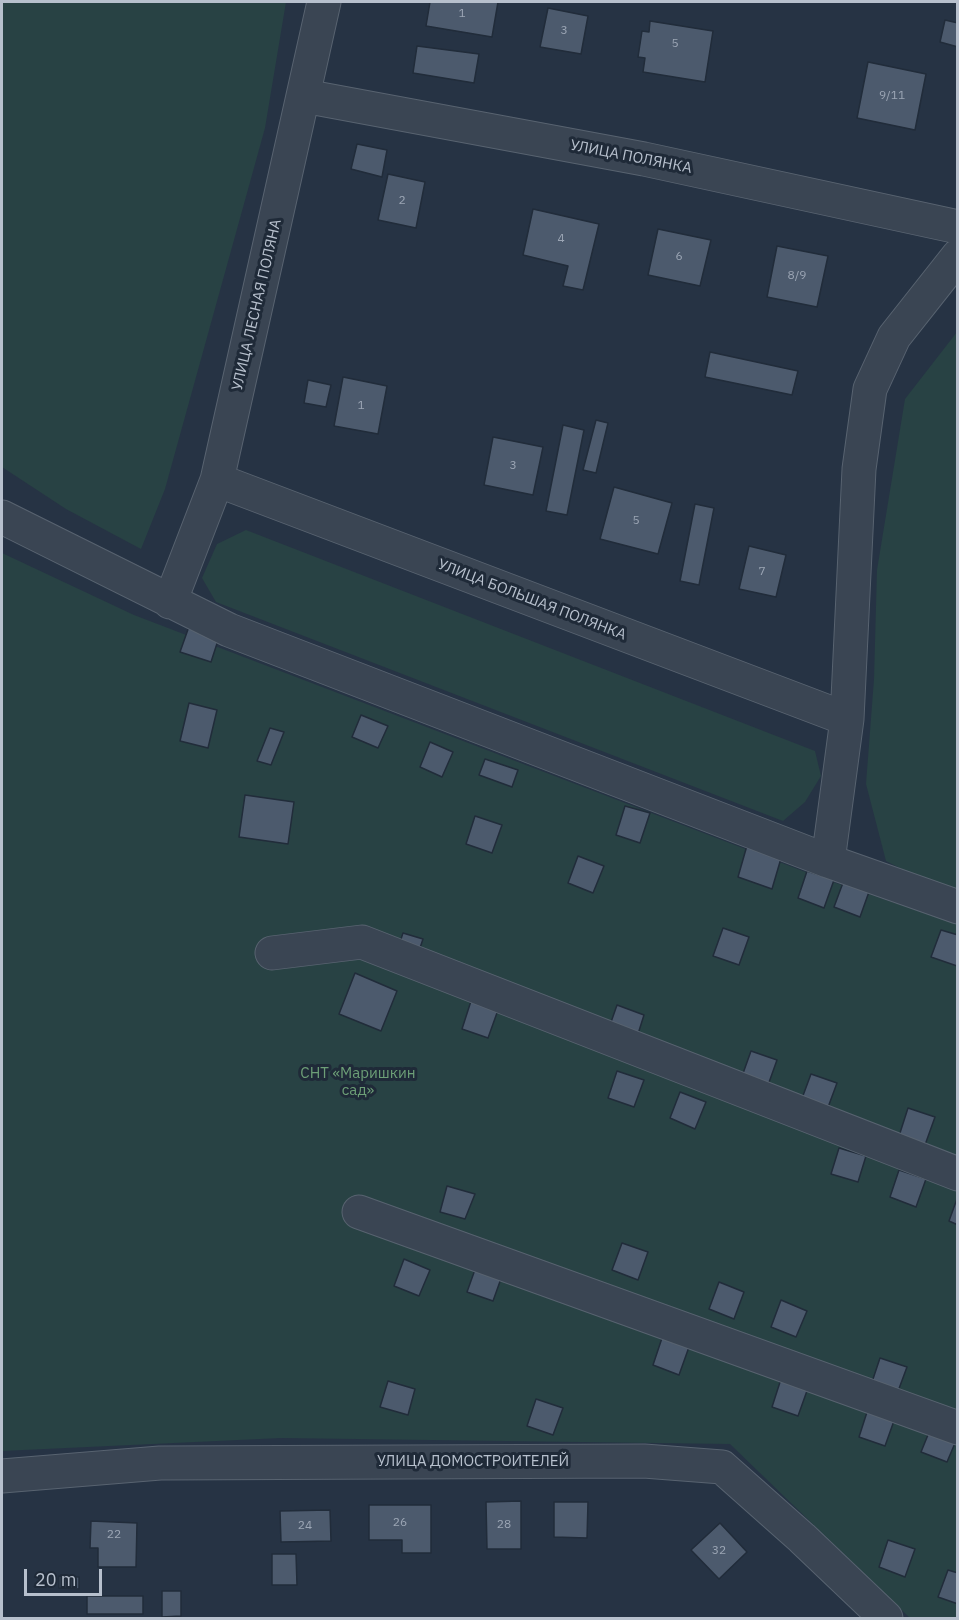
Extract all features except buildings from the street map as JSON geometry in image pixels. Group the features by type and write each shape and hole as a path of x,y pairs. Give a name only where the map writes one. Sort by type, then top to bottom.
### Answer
{"street":[{"name":"УЛИЦА ЛЕСНАЯ ПОЛЯНА","path":"170,602 217,480 324,2"},
{"name":"УЛИЦА ПОЛЯНКА","path":"304,96 644,159 957,227"},
{"path":"828,861 847,719 860,469 870,389 894,337 957,256"},
{"name":"УЛИЦА БОЛЬШАЯ ПОЛЯНКА","path":"217,480 847,719"},
{"path":"2,517 229,630 828,861 957,907"},
{"path":"272,953 362,942 957,1174"},
{"path":"359,1212 957,1428"},
{"name":"УЛИЦА ДОМОСТРОИТЕЛЕЙ","path":"2,1476 160,1463 644,1461 722,1467 802,1538 886,1618"}],"green space":[{"path":"2,2 286,2 265,128 165,489 141,549 66,509 2,467"},
{"path":"957,332 957,897 886,861 866,784 874,679 877,570 905,399"},
{"path":"246,530 815,751 821,776 805,802 783,821 216,602 202,578 217,544"},
{"name":"СНТ «Маришкин сад»","path":"2,553 134,615 821,878 957,924 957,1618 910,1618 730,1444 281,1438 2,1451"}]}
